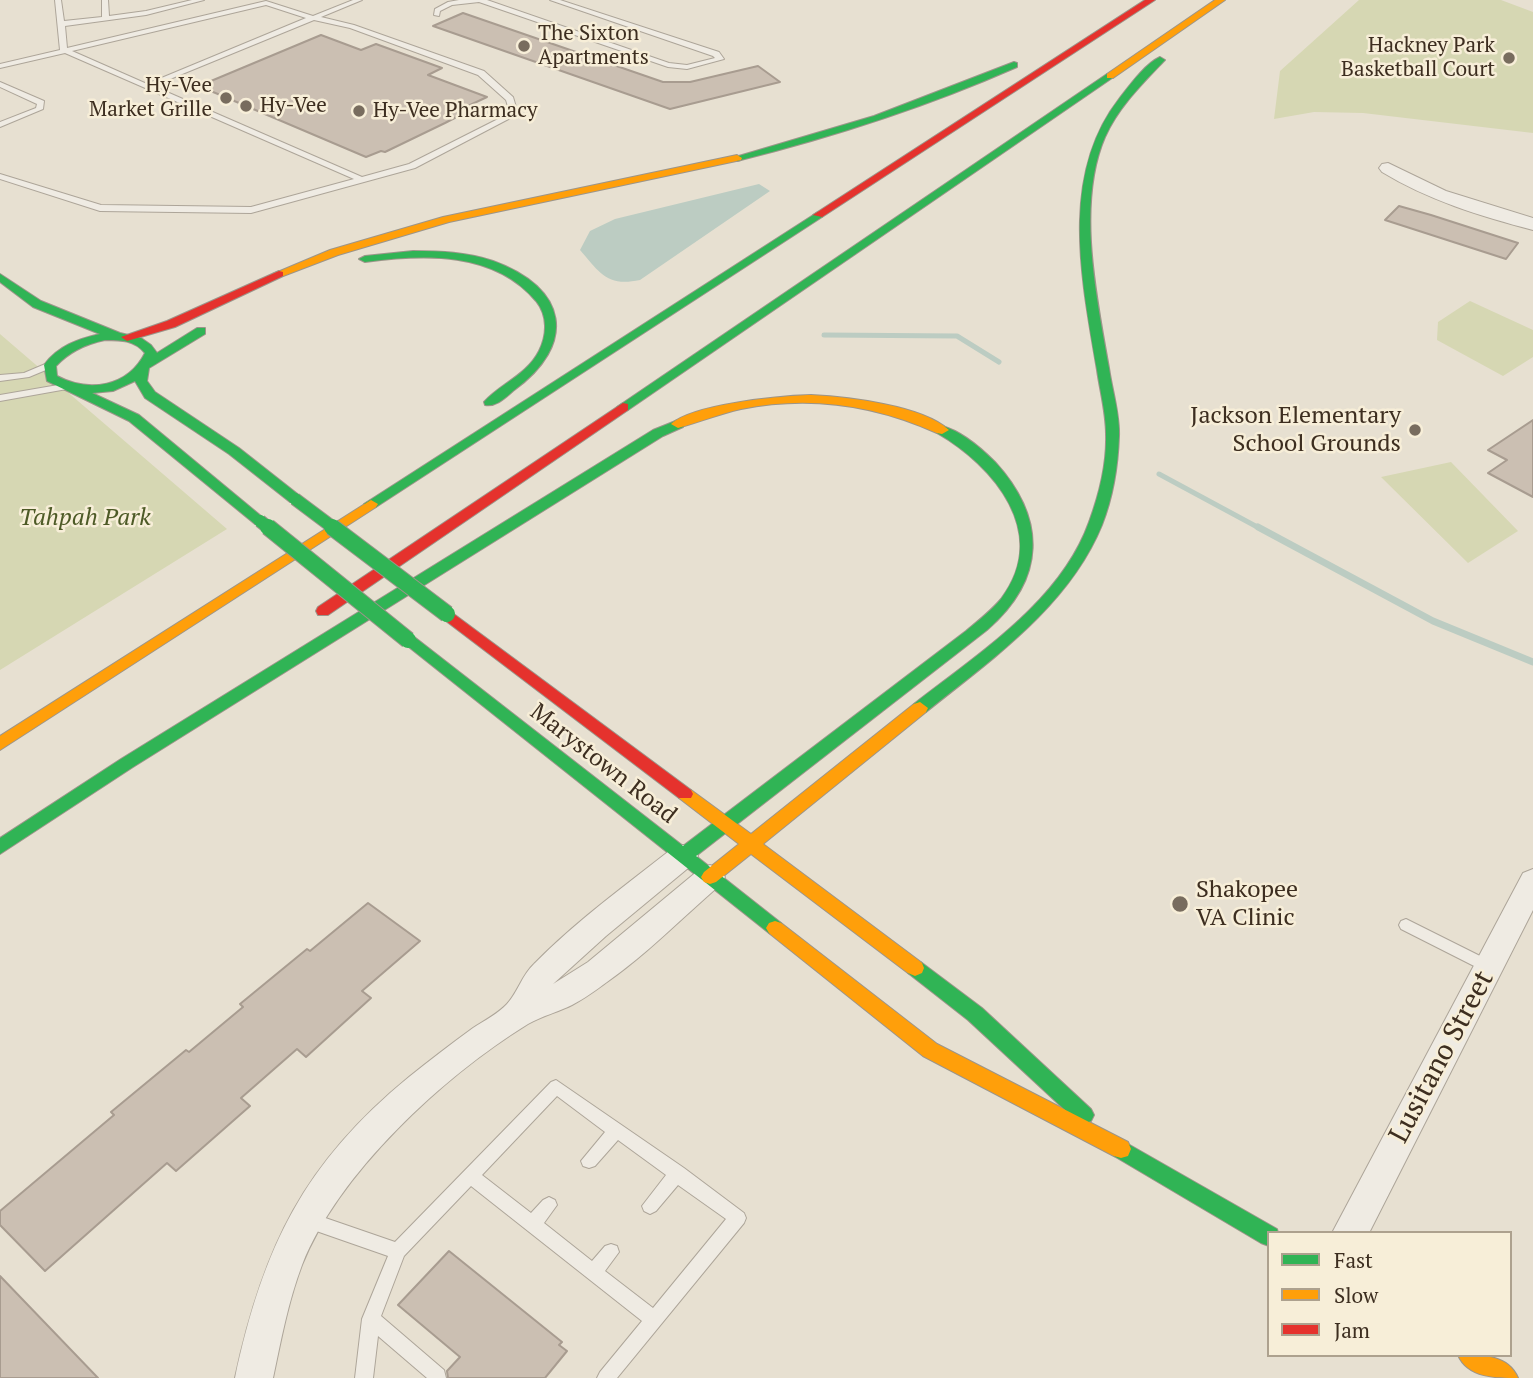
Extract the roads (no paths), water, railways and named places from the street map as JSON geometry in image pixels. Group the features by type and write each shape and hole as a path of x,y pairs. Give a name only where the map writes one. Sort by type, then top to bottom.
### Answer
{"main road":[{"path":"52,361 82,341 154,331 180,322 319,256 354,244 430,223 835,132 952,93 1037,54 1136,0"},
{"path":"0,744 1151,0"},
{"path":"311,619 1221,0"},
{"path":"710,877 1031,619 1057,590 1085,549 1104,508 1114,466 1113,434 1084,224 1087,179 1092,156 1111,114 1126,95 1226,0"},
{"path":"247,307 332,267 371,257 446,255 472,259 516,276 532,287 545,302 551,317 551,335 545,353 529,372 477,412"},
{"path":"0,277 37,304 122,336"},
{"path":"15,309 38,321"},
{"path":"54,333 58,345 52,361 51,378 69,388 113,386 180,342 217,322"},
{"name":"Marystown Road","path":"122,336 149,347 150,359 144,368 141,381 150,395 234,451 975,1014 1121,1149"},
{"name":"Marystown Road","path":"69,388 134,418 408,640 930,1050 1121,1149 1267,1235"},
{"path":"0,846 127,763 646,440 693,417 734,404 774,398 848,401 901,412 970,445 995,467 1024,511 1028,535 1026,559 1015,589 997,612 971,635 684,856"},
{"path":"136,656 422,452"},
{"path":"0,831 138,737"},
{"path":"1472,1357 1507,1378"}],"street":[{"path":"1388,168 1413,185 1440,196 1533,224"},
{"path":"518,1014 542,975 595,927 684,856"},
{"path":"254,1378 270,1298 285,1257 304,1219 340,1165 382,1122 449,1062 518,1014 562,995 599,971 710,877"},
{"name":"Lusitano Street","path":"1351,1231 1533,881"}],"lane":[{"path":"58,0 64,50"},
{"path":"105,0 106,18"},
{"path":"61,24 146,13 201,0"},
{"path":"150,85 359,0"},
{"path":"437,15 437,10 450,3 479,0 668,65 687,67 720,59 716,54 553,0"},
{"path":"0,66 229,8 267,3 313,18 352,26 481,73 510,99 514,114 412,166 251,210 100,208 0,176"},
{"path":"64,50 150,85 360,179"},
{"path":"0,84 41,103 39,109 0,125"},
{"path":"0,378 18,378 37,373 52,361"},
{"path":"0,398 69,388"},
{"path":"1406,925 1489,967"},
{"path":"364,1378 371,1319 398,1251 556,1087 738,1218 606,1378"},
{"path":"589,1161 617,1130"},
{"path":"650,1206 678,1173"},
{"path":"471,1176 654,1320"},
{"path":"532,1224 549,1205"},
{"path":"304,1219 398,1251"},
{"path":"594,1272 611,1252"},
{"path":"371,1319 438,1376"}],"waterway":[{"path":"824,335 957,336 999,362"},
{"path":"1159,474 1261,529"},
{"path":"1258,527 1433,621 1533,662"}],"place":[{"name":"The Sixton Apartments","path":"524,46"},
{"name":"Hackney Park Basketball Court","path":"1509,58"},
{"name":"Hy-Vee Market Grille","path":"226,98"},
{"name":"Hy-Vee","path":"246,106"},
{"name":"Hy-Vee Pharmacy","path":"359,111"},
{"name":"Jackson Elementary School Grounds","path":"1415,430"},
{"name":"Shakopee VA Clinic","path":"1180,904"}],"park label":[{"name":"Tahpah Park","path":"85,518"}]}
